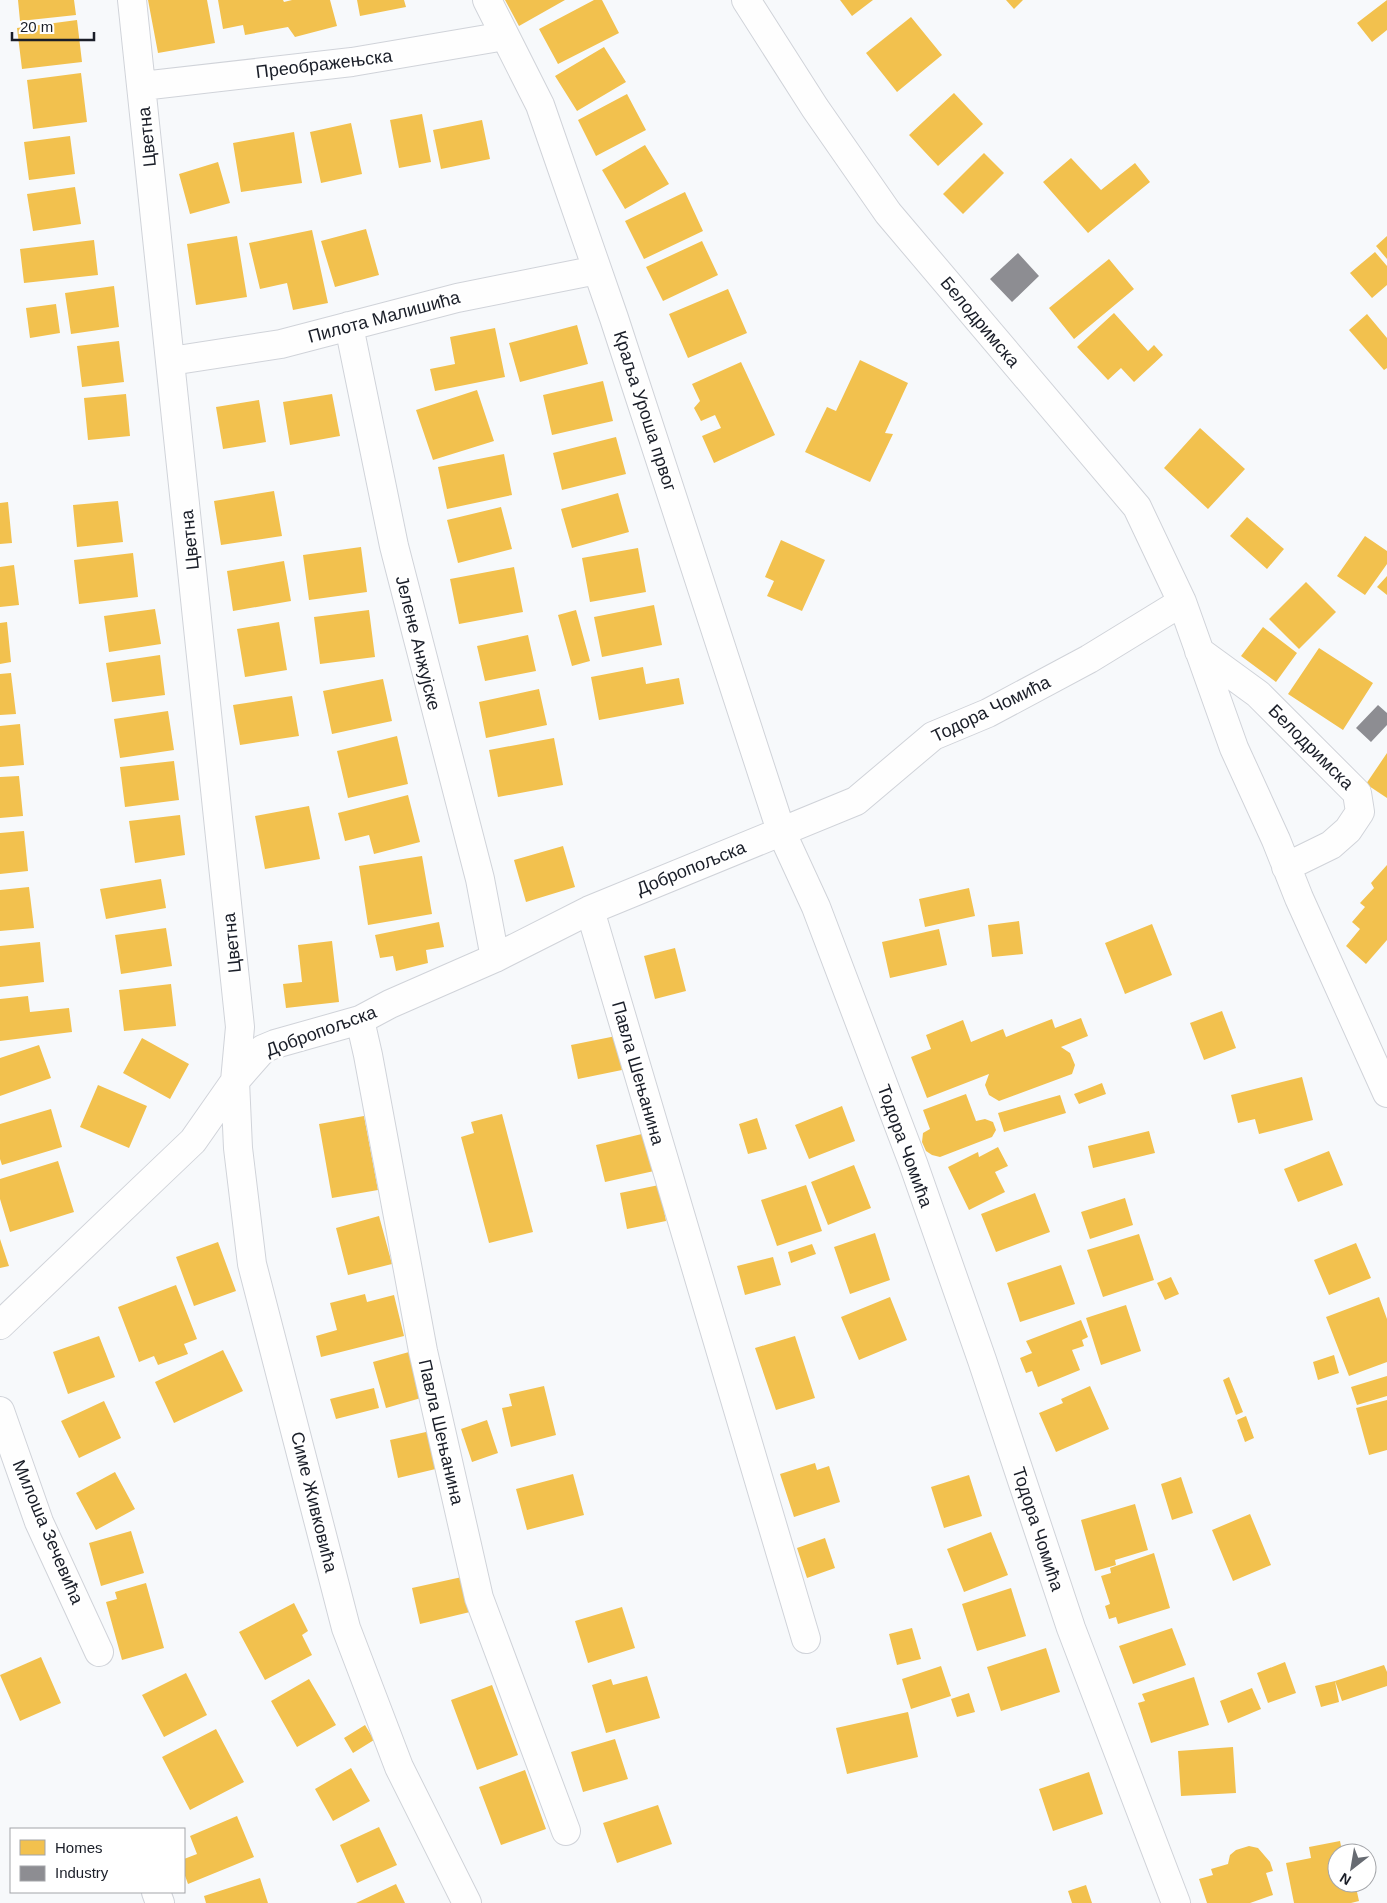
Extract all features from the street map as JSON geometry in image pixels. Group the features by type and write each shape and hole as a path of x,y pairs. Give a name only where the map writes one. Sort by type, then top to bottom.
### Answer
{"street":[{"name":"Цветна","path":"132,0 240,1027 235,1081"},
{"name":"Краља Уроша првог","path":"487,0 540,105 666,476 781,831"},
{"name":"Белодримска","path":"746,0 815,108 888,213 1137,507 1182,602 1234,748 1387,1093"},
{"name":"Преображењска","path":"142,86 352,62 505,36"},
{"name":"Пилота Малишића","path":"171,361 282,344 457,298 597,270"},
{"name":"Јелене Анжујске","path":"349,326 394,546 480,879 495,958"},
{"name":"Тодора Чомића","path":"1176,1903 1071,1628 982,1360 912,1163 816,907 781,831 856,801 932,736 988,713 1089,659 1182,602"},
{"name":"Белодримска","path":"1199,651 1258,694 1356,793 1360,812 1348,830 1332,845 1286,867"},
{"name":"Добропољска","path":"0,1325 193,1140 235,1081 263,1049 360,1020 390,1004 495,958 590,910 781,831"},
{"name":"Павла Шењанина","path":"590,910 806,1639"},
{"name":"Павла Шењанина","path":"360,1020 423,1351 480,1598 566,1831"},
{"name":"Симе Живковића","path":"235,1081 238,1148 252,1264 346,1628 399,1766 467,1903"},
{"name":"Милоша Зечевића","path":"0,1411 40,1522 99,1652"}],"building: Homes":[{"path":"18,0 74,0 76,15 20,21"},
{"path":"148,0 207,0 215,43 158,53"},
{"path":"218,0 283,0 284,2 292,0 330,0 337,26 295,37 288,27 245,35 243,25 223,29"},
{"path":"357,0 404,0 406,7 360,16"},
{"path":"505,0 565,0 519,26"},
{"path":"594,0 602,0 619,33 558,64 539,29"},
{"path":"840,0 873,0 852,16"},
{"path":"1006,0 1023,0 1014,9"},
{"path":"1387,0 1387,30 1372,42 1357,23"},
{"path":"911,17 942,55 897,92 866,53"},
{"path":"77,20 82,62 22,69 17,28"},
{"path":"604,47 626,82 577,111 555,76"},
{"path":"81,73 87,122 33,129 27,80"},
{"path":"954,93 983,124 938,166 909,135"},
{"path":"627,94 646,130 596,156 578,120"},
{"path":"422,114 431,162 399,168 390,120"},
{"path":"482,120 490,159 441,169 433,130"},
{"path":"351,123 362,174 321,183 310,132"},
{"path":"294,132 302,183 241,192 233,143"},
{"path":"70,136 75,174 29,180 24,142"},
{"path":"645,145 669,184 625,209 602,170"},
{"path":"984,153 1004,173 963,214 943,194"},
{"path":"1071,158 1101,190 1135,163 1150,182 1088,233 1043,182"},
{"path":"218,162 230,203 190,214 179,174"},
{"path":"75,187 81,224 33,231 27,194"},
{"path":"685,192 703,231 644,259 625,221"},
{"path":"366,229 379,275 335,287 321,241"},
{"path":"312,230 328,303 293,310 287,283 260,289 249,243"},
{"path":"237,236 247,297 196,305 187,244"},
{"path":"1387,236 1387,259 1376,246"},
{"path":"94,240 98,275 24,283 20,249"},
{"path":"702,241 718,275 663,301 646,267"},
{"path":"1375,252 1387,266 1387,285 1372,298 1350,273"},
{"path":"1109,259 1134,289 1074,339 1049,308"},
{"path":"114,286 119,327 71,334 65,293"},
{"path":"728,289 747,333 688,358 669,314"},
{"path":"56,304 60,333 30,338 26,308"},
{"path":"1114,313 1148,351 1154,345 1163,355 1134,382 1121,368 1108,380 1077,347"},
{"path":"1367,314 1387,338 1387,368 1384,370 1349,330"},
{"path":"577,325 588,364 520,382 509,343"},
{"path":"495,328 505,377 435,391 430,369 455,364 450,337"},
{"path":"119,341 124,382 82,387 77,346"},
{"path":"860,360 908,383 885,433 893,434 870,482 805,452 827,407 836,411"},
{"path":"741,362 775,435 714,463 702,436 721,428 715,415 701,421 694,408 700,401 692,384"},
{"path":"603,381 613,421 552,435 543,395"},
{"path":"477,390 494,441 433,460 416,410"},
{"path":"126,394 130,436 88,440 84,398"},
{"path":"332,394 340,436 290,445 283,402"},
{"path":"259,400 266,442 223,449 216,407"},
{"path":"1200,428 1245,469 1208,509 1164,468"},
{"path":"616,437 626,474 562,490 553,453"},
{"path":"504,454 512,495 447,509 438,467"},
{"path":"274,491 282,536 221,545 214,501"},
{"path":"618,493 629,532 572,548 561,509"},
{"path":"118,501 123,542 77,547 73,505"},
{"path":"8,502 12,543 0,544 0,503"},
{"path":"501,507 512,549 458,563 447,520"},
{"path":"1247,517 1284,549 1267,569 1230,536"},
{"path":"1365,536 1387,551 1387,564 1365,595 1337,576"},
{"path":"781,540 825,560 802,611 767,596 774,581 765,577"},
{"path":"361,547 367,592 309,600 303,555"},
{"path":"638,548 646,592 590,602 582,558"},
{"path":"133,553 138,597 79,604 74,560"},
{"path":"284,561 291,601 233,611 227,571"},
{"path":"14,565 19,605 0,607 0,567"},
{"path":"514,567 523,612 459,624 450,579"},
{"path":"1387,576 1387,595 1377,587"},
{"path":"1306,582 1336,612 1299,649 1269,619"},
{"path":"654,605 662,645 602,657 594,617"},
{"path":"155,609 161,644 109,652 104,616"},
{"path":"369,610 375,657 320,664 314,617"},
{"path":"576,610 590,661 572,666 558,615"},
{"path":"7,622 11,662 0,664 0,623"},
{"path":"279,622 287,670 245,677 237,629"},
{"path":"1263,627 1297,653 1276,682 1241,656"},
{"path":"528,635 536,671 485,681 477,646"},
{"path":"1319,648 1373,683 1343,730 1288,694"},
{"path":"160,655 165,695 112,702 106,663"},
{"path":"643,667 646,684 679,678 684,704 599,720 591,677"},
{"path":"11,673 16,714 0,715 0,674"},
{"path":"383,679 392,721 332,734 323,691"},
{"path":"539,689 547,725 486,738 479,702"},
{"path":"292,696 299,736 240,745 233,705"},
{"path":"168,711 174,750 120,758 114,719"},
{"path":"20,724 24,765 0,767 0,726"},
{"path":"397,736 408,784 348,798 337,751"},
{"path":"554,738 563,785 498,797 489,750"},
{"path":"1387,753 1387,798 1366,784"},
{"path":"174,761 179,800 125,807 120,767"},
{"path":"19,776 23,816 0,818 0,777"},
{"path":"408,795 420,842 374,854 369,835 345,841 338,813"},
{"path":"309,806 320,859 265,869 255,816"},
{"path":"180,815 185,855 135,863 129,821"},
{"path":"24,831 28,871 0,874 0,833"},
{"path":"563,846 575,887 526,902 514,860"},
{"path":"422,856 432,914 368,925 359,866"},
{"path":"1387,865 1387,940 1366,964 1346,946 1360,929 1352,922 1365,907 1360,903 1374,888 1371,883"},
{"path":"161,879 166,908 106,919 100,889"},
{"path":"29,887 34,928 0,931 0,890"},
{"path":"969,888 975,916 925,927 919,899"},
{"path":"1019,921 1023,954 992,957 988,925"},
{"path":"439,922 444,947 426,950 428,963 396,971 393,956 380,958 375,935"},
{"path":"1152,924 1172,975 1125,994 1105,943"},
{"path":"166,928 172,966 121,974 115,935"},
{"path":"939,929 947,965 890,978 882,942"},
{"path":"332,941 339,1002 286,1008 283,984 302,982 298,945"},
{"path":"40,942 44,982 0,987 0,946"},
{"path":"675,948 686,991 655,999 644,956"},
{"path":"171,984 176,1026 124,1031 119,990"},
{"path":"28,996 30,1012 69,1008 72,1032 0,1041 0,999"},
{"path":"1222,1011 1236,1048 1204,1060 1190,1023"},
{"path":"1081,1018 1088,1036 1061,1047 1070,1053 1075,1065 1072,1074 999,1101 989,1095 985,1085 989,1074 927,1098 911,1057 931,1049 926,1035 963,1020 971,1042 1003,1029 1006,1037 1052,1019 1055,1028"},
{"path":"616,1036 622,1070 578,1079 571,1045"},
{"path":"142,1038 189,1064 170,1099 123,1073"},
{"path":"39,1045 51,1078 0,1096 0,1058"},
{"path":"1302,1077 1313,1120 1259,1134 1255,1119 1238,1123 1231,1095"},
{"path":"1102,1083 1106,1094 1079,1104 1074,1094"},
{"path":"98,1085 147,1106 129,1148 80,1127"},
{"path":"966,1094 976,1121 985,1119 993,1122 996,1130 992,1137 940,1157 932,1155 926,1151 922,1142 923,1133 930,1129 923,1110"},
{"path":"1060,1095 1066,1113 1004,1132 998,1113"},
{"path":"842,1106 855,1141 809,1159 795,1125"},
{"path":"51,1109 62,1147 2,1165 0,1159 0,1124"},
{"path":"502,1114 533,1232 489,1243 461,1137 474,1133 471,1122"},
{"path":"364,1116 378,1190 332,1198 319,1124"},
{"path":"757,1118 767,1149 748,1154 739,1124"},
{"path":"1149,1131 1155,1153 1093,1168 1088,1146"},
{"path":"646,1133 654,1171 605,1182 596,1145"},
{"path":"998,1147 1008,1166 995,1172 1005,1192 969,1210 948,1167 978,1152 979,1157"},
{"path":"1329,1151 1343,1185 1298,1202 1284,1169"},
{"path":"58,1161 74,1212 10,1232 0,1199 0,1179"},
{"path":"854,1165 871,1208 828,1225 811,1182"},
{"path":"659,1185 666,1221 627,1229 620,1193"},
{"path":"806,1185 822,1231 777,1246 761,1200"},
{"path":"1035,1193 1050,1232 996,1252 981,1214"},
{"path":"1125,1198 1133,1225 1090,1239 1081,1212"},
{"path":"379,1216 392,1264 348,1275 336,1228"},
{"path":"875,1233 890,1280 850,1294 834,1247"},
{"path":"1139,1234 1154,1280 1103,1297 1087,1250"},
{"path":"0,1239 9,1266 0,1268"},
{"path":"218,1242 236,1291 194,1306 176,1257"},
{"path":"1356,1243 1371,1278 1329,1295 1314,1260"},
{"path":"812,1244 816,1254 791,1263 788,1252"},
{"path":"773,1257 781,1285 745,1295 737,1266"},
{"path":"1061,1265 1075,1304 1020,1322 1007,1283"},
{"path":"1171,1277 1179,1294 1165,1300 1157,1283"},
{"path":"176,1285 197,1339 184,1344 188,1354 158,1365 154,1356 139,1362 118,1307"},
{"path":"365,1294 367,1302 394,1295 404,1336 321,1357 316,1336 337,1330 330,1303"},
{"path":"890,1297 907,1340 859,1360 841,1317"},
{"path":"1379,1297 1387,1319 1387,1362 1349,1376 1326,1317"},
{"path":"1126,1305 1141,1351 1101,1365 1086,1318"},
{"path":"1081,1320 1088,1337 1082,1340 1084,1346 1072,1350 1080,1370 1038,1387 1032,1371 1026,1373 1020,1358 1032,1353 1026,1341"},
{"path":"99,1336 115,1377 68,1394 53,1352"},
{"path":"795,1336 815,1398 776,1410 755,1348"},
{"path":"223,1350 243,1391 174,1423 155,1382"},
{"path":"409,1352 421,1398 386,1408 373,1362"},
{"path":"1334,1355 1339,1373 1318,1380 1313,1362"},
{"path":"1387,1376 1387,1396 1357,1405 1351,1387"},
{"path":"1229,1377 1243,1412 1236,1415 1223,1380"},
{"path":"544,1386 556,1435 511,1447 502,1408 512,1406 509,1394"},
{"path":"1090,1386 1109,1429 1056,1452 1039,1413 1063,1403 1061,1399"},
{"path":"374,1388 379,1408 336,1419 330,1399"},
{"path":"1387,1400 1387,1450 1369,1455 1356,1408"},
{"path":"104,1401 121,1438 79,1458 61,1421"},
{"path":"1246,1416 1254,1438 1245,1442 1237,1420"},
{"path":"487,1420 498,1453 472,1462 461,1429"},
{"path":"435,1430 444,1467 398,1478 390,1440"},
{"path":"815,1463 817,1470 829,1466 840,1502 794,1517 780,1474"},
{"path":"115,1472 135,1509 96,1530 76,1493"},
{"path":"573,1474 584,1515 527,1530 516,1489"},
{"path":"969,1475 982,1516 944,1528 931,1487"},
{"path":"1181,1477 1193,1513 1172,1520 1161,1484"},
{"path":"1135,1504 1148,1550 1115,1560 1116,1565 1095,1571 1081,1520"},
{"path":"1250,1514 1271,1565 1233,1581 1212,1530"},
{"path":"131,1531 144,1573 101,1586 89,1543"},
{"path":"991,1532 1008,1575 964,1592 947,1549"},
{"path":"825,1538 835,1568 807,1578 797,1548"},
{"path":"1154,1553 1170,1608 1118,1624 1116,1617 1109,1619 1105,1606 1110,1604 1101,1576 1111,1573 1110,1568"},
{"path":"462,1577 470,1612 420,1624 412,1588"},
{"path":"146,1583 164,1648 122,1660 106,1602 117,1599 115,1592"},
{"path":"1011,1588 1026,1636 977,1651 962,1604"},
{"path":"294,1603 308,1631 302,1635 312,1655 265,1680 239,1632"},
{"path":"622,1607 635,1648 588,1663 575,1621"},
{"path":"912,1628 921,1659 897,1665 889,1634"},
{"path":"1172,1628 1186,1665 1133,1684 1119,1646"},
{"path":"1046,1648 1060,1692 1001,1711 987,1667"},
{"path":"41,1657 61,1703 20,1721 0,1675"},
{"path":"1285,1662 1296,1693 1268,1703 1257,1673"},
{"path":"1384,1665 1387,1672 1387,1686 1342,1701 1335,1681"},
{"path":"941,1666 951,1696 911,1709 902,1679"},
{"path":"186,1673 207,1715 164,1737 142,1695"},
{"path":"647,1676 660,1718 606,1733 592,1685 611,1679 613,1685"},
{"path":"1194,1677 1209,1725 1151,1743 1138,1703 1145,1701 1142,1694"},
{"path":"309,1679 336,1725 297,1747 271,1701"},
{"path":"1335,1681 1339,1702 1321,1707 1315,1686"},
{"path":"492,1685 518,1755 477,1770 451,1700"},
{"path":"1252,1688 1261,1709 1228,1723 1220,1701"},
{"path":"969,1693 975,1712 957,1717 951,1699"},
{"path":"908,1712 918,1757 847,1774 836,1728"},
{"path":"365,1725 374,1740 353,1753 344,1738"},
{"path":"216,1729 244,1782 190,1810 162,1757"},
{"path":"615,1739 628,1779 583,1792 571,1752"},
{"path":"1233,1747 1236,1793 1181,1796 1178,1751"},
{"path":"351,1768 370,1801 333,1821 315,1789"},
{"path":"525,1770 546,1829 501,1845 479,1787"},
{"path":"1089,1772 1103,1814 1053,1831 1039,1789"},
{"path":"658,1805 672,1844 617,1863 603,1823"},
{"path":"237,1816 254,1857 188,1884 185,1876 185,1859 197,1854 190,1836"},
{"path":"379,1827 397,1865 357,1883 340,1845"},
{"path":"1327,1844 1327,1893 1357,1893 1359,1901 1351,1903 1294,1903 1286,1863 1311,1858 1309,1847"},
{"path":"1249,1846 1258,1848 1270,1862 1273,1871 1266,1873 1273,1895 1250,1903 1207,1903 1199,1879 1213,1875 1211,1869 1228,1864 1230,1855 1236,1850"},
{"path":"260,1878 268,1903 206,1903 204,1896"},
{"path":"396,1884 405,1903 356,1903"},
{"path":"1086,1885 1092,1903 1072,1903 1068,1891"}],"building: Industry":[{"path":"1018,253 1039,276 1012,302 990,279"},
{"path":"1378,705 1387,713 1387,725 1371,742 1356,728"}]}
